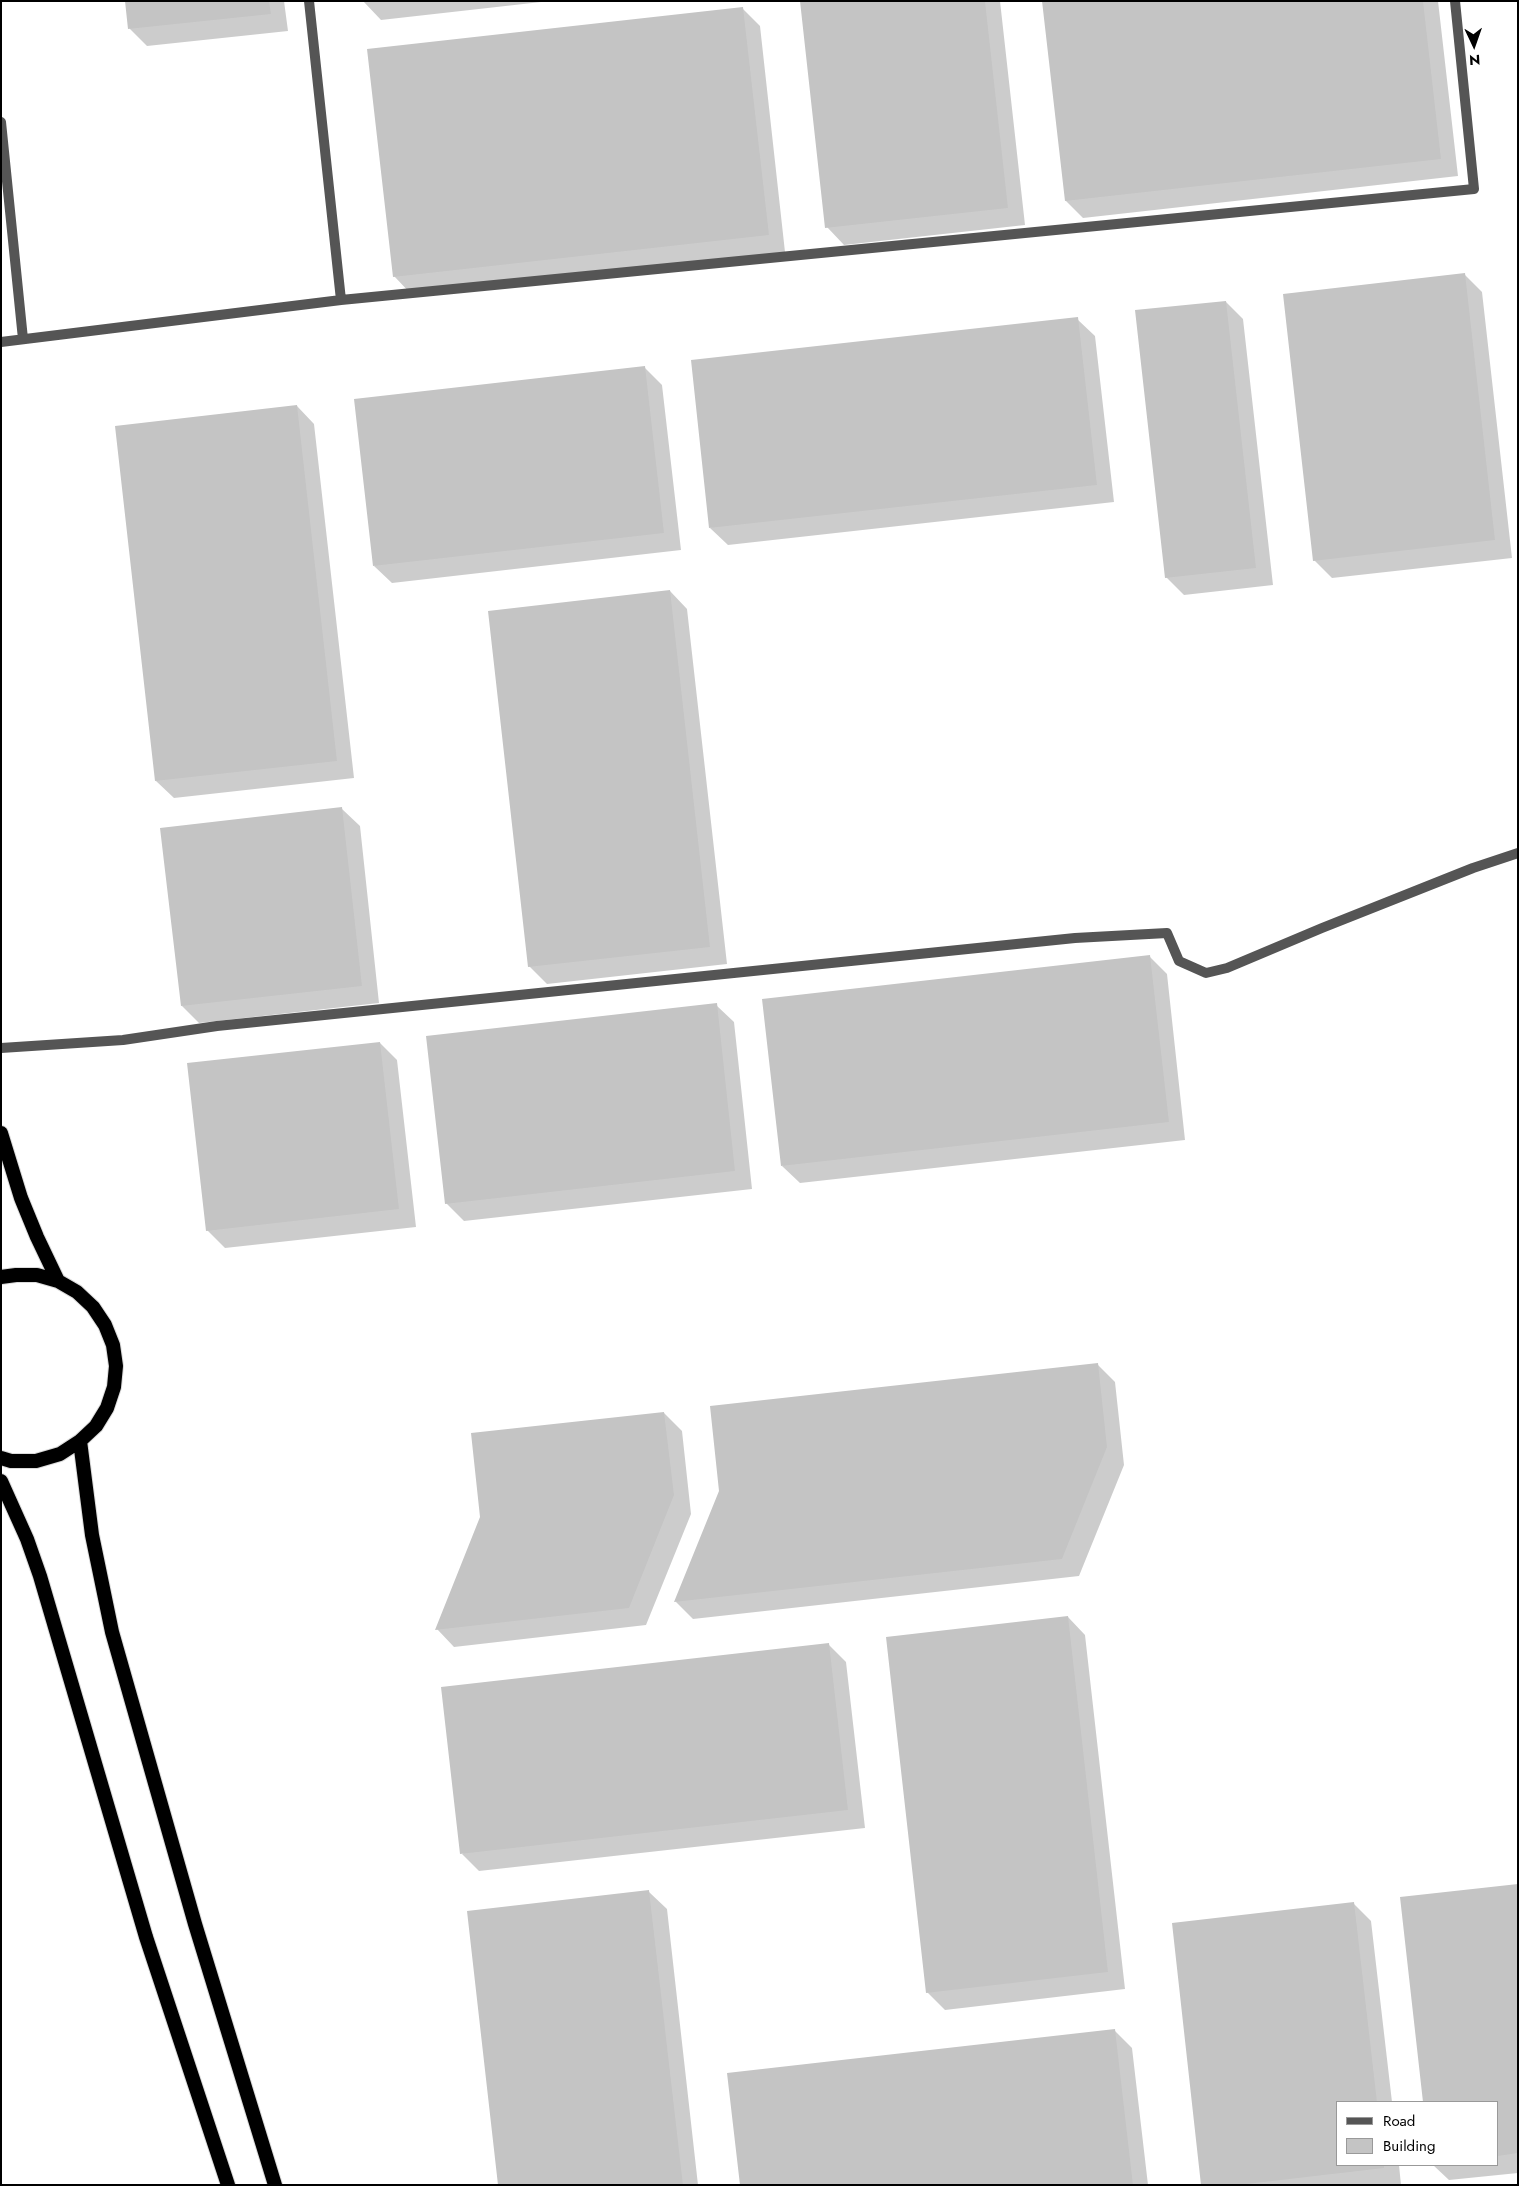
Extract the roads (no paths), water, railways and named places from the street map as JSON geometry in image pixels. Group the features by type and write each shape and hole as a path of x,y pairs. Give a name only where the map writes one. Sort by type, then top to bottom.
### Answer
{"highway":[{"path":"1,1133 21,1198 36,1237 58,1281"},
{"path":"1,1277 38,1275 58,1281 77,1292 93,1307 105,1325 114,1352 116,1366 114,1387 107,1408 96,1426 80,1441 60,1454 36,1461 11,1461 1,1458"},
{"path":"80,1441 92,1535 112,1632 195,1924 275,2185"},
{"path":"1,1481 27,1539 40,1576 146,1937 228,2185"}],"street":[{"path":"309,1 341,300"},
{"path":"1,342 341,300 1474,189 1455,1"},
{"path":"1,122 23,339"},
{"path":"1,1048 123,1040 237,1024 1075,938 1167,933 1179,961 1206,973 1227,968 1455,875 1518,853"}]}
